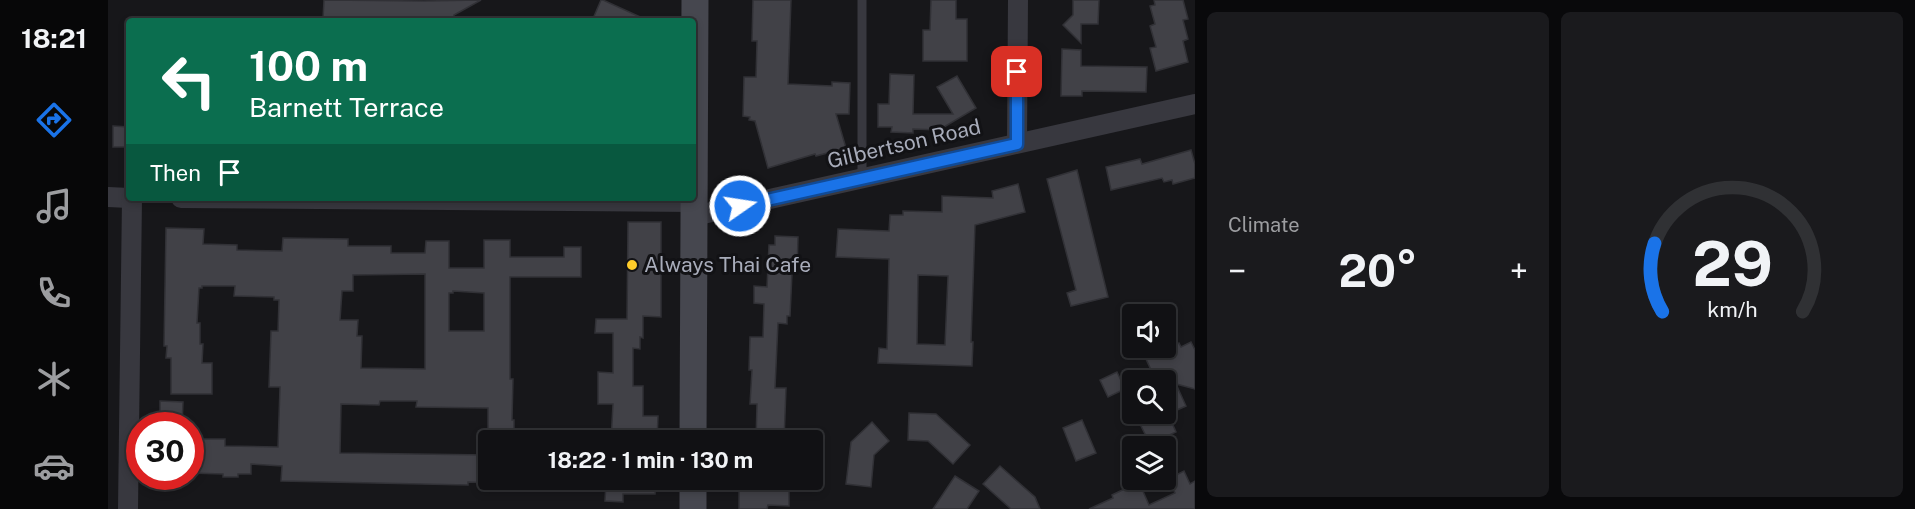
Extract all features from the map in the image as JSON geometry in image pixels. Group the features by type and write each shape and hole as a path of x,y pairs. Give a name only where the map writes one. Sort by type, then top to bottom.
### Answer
{"main road":[{"path":"695,0 695,18"},
{"path":"693,430 694,201"},
{"path":"693,490 693,509"}],"street":[{"path":"1017,144 1018,0"},
{"name":"Gilbertson Road","path":"321,201 694,209 862,177 1195,105"},
{"path":"108,197 126,198"},
{"path":"128,509 130,201"}],"lane":[{"path":"862,0 862,177"}],"building":[{"path":"324,0 481,0 454,15 454,18 323,18"},
{"path":"603,0 642,18 593,18"},
{"path":"753,0 791,0 788,84 832,86 832,82 850,83 849,114 836,114 846,148 816,156 815,154 768,168 755,121 743,116 744,77 756,77 757,41 752,41"},
{"path":"931,0 956,0 956,19 967,19 967,61 923,61 923,30 930,30"},
{"path":"1073,0 1099,0 1098,24 1081,24 1081,43 1063,25 1073,15"},
{"path":"1154,0 1183,0 1188,19 1183,20 1188,39 1183,41 1188,62 1156,71 1150,48 1156,47 1150,26 1155,24 1150,6 1155,5"},
{"path":"1062,49 1081,50 1081,66 1147,67 1146,92 1082,91 1082,96 1061,96"},
{"path":"890,74 914,75 913,114 953,114 937,87 957,76 976,108 939,130 913,129 913,133 891,132 892,127 878,127 878,104 889,104"},
{"path":"113,126 126,127 126,147 113,147"},
{"path":"1191,150 1195,164 1195,178 1173,184 1172,180 1164,182 1162,178 1111,190 1106,167 1140,159 1142,164"},
{"path":"1077,170 1108,297 1071,306 1067,293 1076,290 1047,179"},
{"path":"1018,184 1025,212 975,225 972,366 878,363 879,348 887,349 889,259 836,257 838,229 889,231 890,215 903,215 903,211 942,212 942,196 993,198 992,191","holes":["918,275 948,276 945,345 917,344"]},
{"path":"628,222 661,222 661,317 643,316 643,338 640,337 640,349 633,348 633,386 643,386 643,416 658,416 657,430 612,430 613,404 598,404 598,372 613,373 613,333 595,333 596,319 627,319"},
{"path":"166,228 204,229 203,244 237,245 237,250 282,251 283,238 348,239 348,246 391,246 391,253 425,253 426,241 449,241 449,268 484,268 484,240 510,240 510,257 564,257 564,247 581,247 581,277 510,277 510,379 513,379 512,420 514,420 514,430 488,430 488,408 416,407 417,401 380,401 379,405 341,404 340,453 478,455 478,482 468,482 468,485 281,481 282,466 251,464 251,474 238,474 238,477 204,473 204,439 225,439 225,446 278,447 280,387 269,387 271,331 278,331 279,300 274,300 274,297 234,296 235,286 202,286 199,288 197,323 200,323 200,344 203,344 202,363 212,363 212,394 171,394 171,358 166,358 167,346 164,346","holes":["425,274 425,369 361,368 362,336 357,336 358,320 340,320 342,291 353,291 353,275","453,291 484,293 484,331 449,331 449,293"]},
{"path":"775,236 798,237 797,273 792,273 790,316 787,316 787,324 778,323 775,388 786,388 784,430 756,430 757,404 750,404 752,370 749,370 750,337 763,337 764,304 754,303 754,286 767,287 769,245 775,245"},
{"path":"1191,342 1195,350 1195,389 1176,384 1176,370 1151,370 1146,359 1176,358 1176,344 1179,343 1181,347"},
{"path":"1117,372 1122,383 1122,390 1108,397 1100,380"},
{"path":"1176,384 1186,406 1176,410"},
{"path":"160,401 183,402 183,412 160,412"},
{"path":"909,413 936,414 970,445 953,464 928,441 908,440"},
{"path":"1082,420 1096,453 1076,461 1063,428"},
{"path":"872,422 889,441 874,455 871,487 846,484 851,442"},
{"path":"1140,424 1172,424 1176,432 1167,436 1146,436"},
{"path":"1000,466 1035,497 1040,509 1011,509 983,484"},
{"path":"1184,471 1190,484 1195,481 1195,509 1089,509 1113,498 1112,495 1122,490 1142,490 1149,505 1175,493 1176,475"},
{"path":"955,476 979,491 967,509 933,509"},
{"path":"606,490 655,490 655,494 623,494 623,502 605,501"},
{"path":"739,490 789,490 789,506 768,505 767,509 739,509"}],"place":[{"name":"Always Thai Cafe","path":"632,265"}],"route":[{"path":"740,206 1017,144 1017,72"}]}
